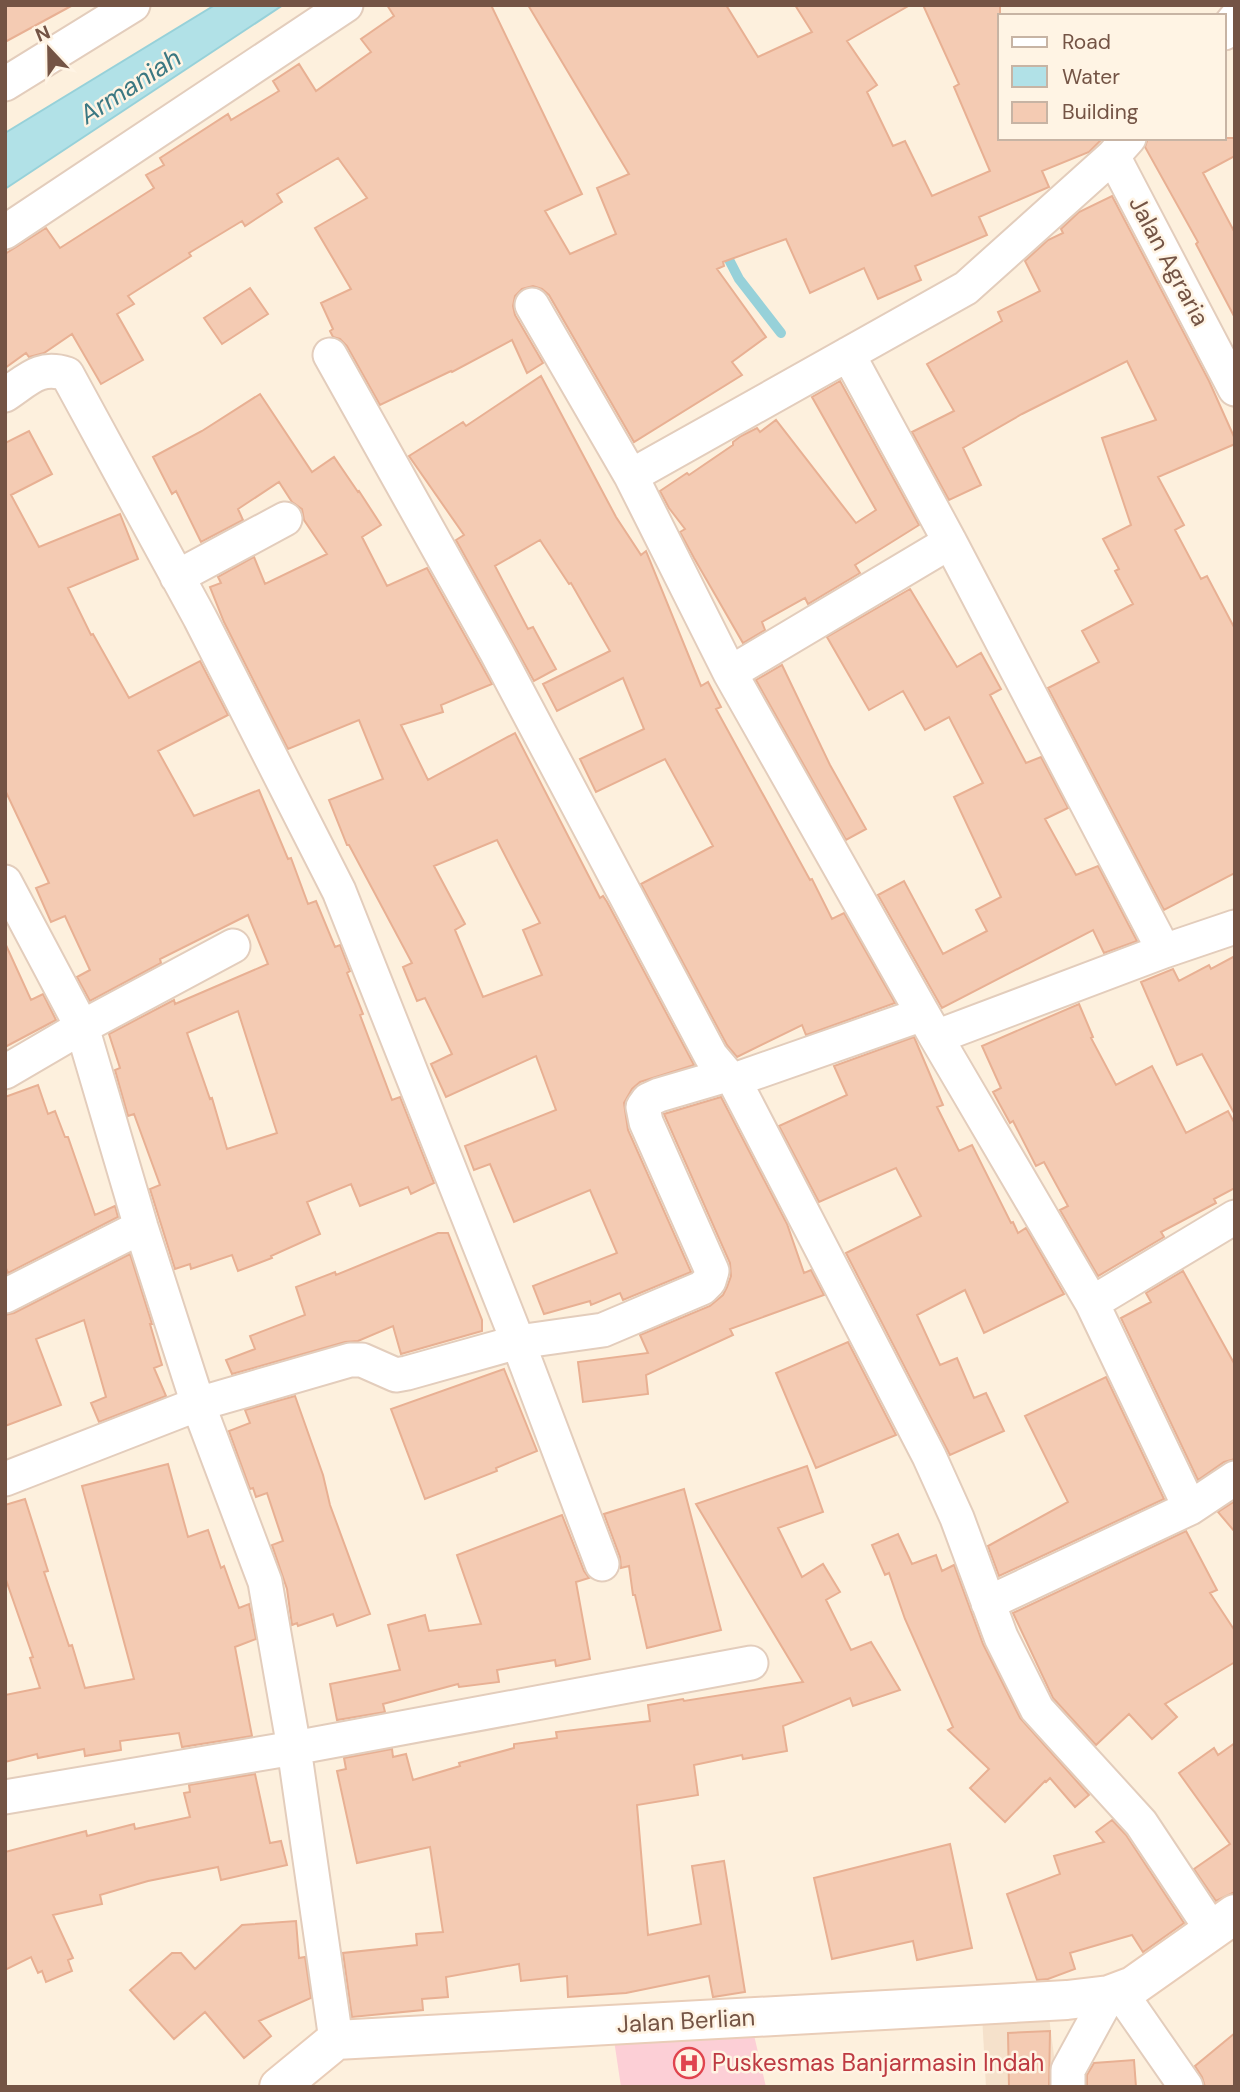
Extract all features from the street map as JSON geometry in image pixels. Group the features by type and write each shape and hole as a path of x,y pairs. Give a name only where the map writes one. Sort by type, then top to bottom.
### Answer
{"street":[{"path":"5,84 133,5"},
{"path":"5,232 346,5"},
{"path":"631,476 966,288 997,263 1121,147"},
{"name":"Jalan Agraria","path":"1121,147 1235,388"},
{"path":"532,305 631,476 730,673 929,1025 1092,1303 1190,1508"},
{"path":"848,354 950,542 1164,951"},
{"path":"330,355 497,653 711,1056 731,1077 929,1456 957,1518 1011,1660 1037,1709 1141,1823 1223,1922 1133,1986 1115,1993 1069,2070 1068,2087"},
{"path":"5,395 37,373 52,369 67,374 177,577 339,891 518,1342 602,1564"},
{"path":"177,577 285,519"},
{"path":"730,673 950,542"},
{"path":"5,882 82,1027 141,1227 198,1404 265,1582 294,1748 336,2040 279,2087"},
{"path":"5,1479 198,1404 350,1360 370,1362 396,1375 518,1342 603,1330 702,1288 709,1282 712,1271 646,1122 643,1107 648,1100 929,1025 1235,927"},
{"path":"5,1072 82,1027 233,946"},
{"path":"1092,1303 1235,1217"},
{"path":"5,1296 141,1227"},
{"path":"988,1603 1190,1508 1235,1478"},
{"path":"5,1797 294,1748 751,1663"},
{"path":"1115,1993 1186,2087"},
{"name":"Jalan Berlian","path":"336,2040 1053,2000 1115,1993"}],"shaded area":[{"path":"1048,2009 1058,2087 986,2087 982,2015"},
{"name":"Puskesmas Banjarmasin Indah","path":"754,2035 766,2087 621,2087 614,2040"}],"water":[{"name":"Armaniah","path":"215,5 283,5 5,189 5,133"}],"building":[{"path":"5,5 73,5 5,42"},
{"path":"387,5 491,5 582,194 545,211 570,254 616,234 597,188 629,174 528,5 726,5 758,57 812,32 795,5 910,5 847,41 877,85 867,92 893,146 905,141 932,196 990,171 954,87 959,84 923,5 1000,5 998,140 1101,140 1089,152 1042,171 1049,187 979,217 987,235 915,266 921,280 878,299 864,268 810,293 786,239 723,262 724,266 717,269 766,337 732,362 742,375 634,442 549,295 533,286 522,289 515,296 513,306 515,315 543,363 527,373 512,340 452,372 380,405 347,346 340,339 333,337 330,331 333,329 321,303 351,289 315,228 367,198 338,158 277,194 282,202 245,226 242,221 189,253 191,256 128,296 134,304 117,314 143,360 101,384 72,334 44,353 29,357 26,353 5,368 5,254 46,228 60,248 154,188 146,175 164,165 160,158 228,114 231,120 279,91 273,81 299,64 316,91 371,52 361,39 394,16"},
{"path":"1235,138 1235,156 1203,173 1235,233 1235,318 1196,244 1198,242 1145,147 1147,140"},
{"path":"1112,196 1209,381 1235,439 1235,444 1158,477 1184,525 1175,530 1201,579 1207,576 1235,629 1235,873 1164,910 1048,688 1099,662 1082,631 1133,604 1115,571 1119,569 1103,539 1131,525 1102,438 1156,420 1127,361 1022,414 963,448 981,485 949,500 912,432 954,411 927,364 1002,321 998,312 1040,291 1025,261 1048,240 1063,233 1061,229 1079,212"},
{"path":"250,288 268,314 222,344 204,318"},
{"path":"541,376 616,517 641,555 646,551 701,686 708,682 721,707 716,709 832,919 844,913 895,1003 806,1035 802,1025 737,1057 727,1045 641,884 713,846 665,759 596,792 580,759 644,729 623,678 557,711 543,684 610,651 571,583 569,584 540,540 495,566 528,629 533,627 556,669 534,681 456,540 464,535 409,456 463,422 466,426"},
{"path":"840,381 919,525 855,565 860,573 808,604 805,598 762,622 765,630 743,643 680,532 685,529 660,491 687,473 689,475 733,445 741,436 757,428 760,432 776,420 856,523 876,510 812,397"},
{"path":"260,394 312,472 334,457 359,491 381,525 362,537 387,586 427,568 492,684 441,705 443,712 401,725 428,780 515,733 600,898 603,896 607,902 694,1065 640,1082 632,1089 624,1103 628,1130 691,1272 623,1300 620,1293 591,1305 590,1301 544,1314 533,1286 617,1253 590,1190 514,1222 490,1164 474,1170 465,1146 556,1110 536,1056 446,1097 431,1064 452,1054 425,998 417,1001 403,967 412,963 347,845 329,800 383,779 359,720 288,749 224,622 210,587 221,583 218,577 254,557 265,584 327,554 304,520 302,509 292,502 279,482 238,509 243,520 201,542 176,491 172,494 153,457 202,431","holes":["497,840 540,923 523,930 542,975 483,997 455,930 465,924 434,866"]},
{"path":"29,431 52,474 11,495 39,547 120,514 138,559 68,588 91,635 93,634 129,698 200,661 228,715 158,751 194,816 259,790 288,859 291,858 308,904 316,901 335,947 340,945 350,971 347,973 363,1014 360,1015 392,1100 400,1097 434,1183 411,1194 408,1187 360,1206 351,1184 307,1202 320,1234 271,1256 272,1258 238,1271 232,1255 191,1269 190,1264 175,1269 150,1189 160,1185 134,1114 128,1116 115,1070 120,1068 109,1034 174,1000 175,1004 268,964 248,915 160,959 161,963 90,1001 77,977 90,970 65,916 51,922 36,888 49,883 5,790 5,443","holes":["238,1011 277,1133 227,1149 212,1098 210,1099 187,1033"]},
{"path":"910,589 957,667 981,653 1001,689 990,695 1026,763 1041,757 1068,808 1045,819 1076,875 1098,866 1137,941 1104,953 1093,930 942,1008 878,895 904,881 943,954 987,931 976,910 1001,897 954,797 983,783 949,717 925,730 903,691 869,710 827,637"},
{"path":"782,665 830,765 866,829 846,840 756,680"},
{"path":"5,943 31,1000 43,994 56,1020 5,1047"},
{"path":"1235,956 1235,1115 1202,1054 1177,1065 1141,982 1173,969 1179,981 1209,965 1211,969"},
{"path":"1079,1004 1093,1037 1091,1038 1116,1085 1152,1066 1186,1133 1228,1111 1235,1124 1235,1188 1214,1199 1216,1203 1161,1232 1164,1237 1098,1276 1060,1210 1068,1206 1044,1162 1036,1166 1013,1121 1010,1123 993,1092 1001,1088 982,1046"},
{"path":"914,1037 943,1105 937,1107 959,1151 972,1145 1011,1223 1013,1222 1018,1233 1026,1228 1064,1294 984,1333 965,1290 917,1315 940,1365 957,1358 974,1398 986,1393 1004,1431 950,1455 846,1253 921,1216 896,1168 819,1202 779,1126 847,1095 834,1066"},
{"path":"38,1085 48,1114 55,1111 65,1137 68,1137 95,1215 115,1206 118,1217 8,1273 5,1266 5,1097"},
{"path":"721,1097 787,1224 804,1273 811,1270 824,1295 730,1329 733,1335 646,1375 648,1394 583,1402 578,1362 648,1353 640,1335 710,1306 723,1295 727,1287 731,1276 730,1263 664,1114"},
{"path":"438,1233 448,1233 482,1320 482,1331 401,1354 393,1326 358,1341 345,1342 232,1374 226,1360 255,1349 250,1336 305,1315 296,1287 335,1272 336,1275"},
{"path":"130,1254 162,1365 154,1368 166,1396 99,1422 91,1403 106,1397 84,1320 36,1339 61,1405 5,1426 5,1315 14,1313"},
{"path":"1183,1271 1235,1365 1235,1459 1224,1462 1198,1480 1121,1318 1151,1302 1146,1293"},
{"path":"848,1342 896,1435 816,1468 776,1373"},
{"path":"504,1369 537,1451 496,1468 497,1471 425,1499 391,1409"},
{"path":"1106,1377 1164,1499 999,1576 988,1546 1068,1502 1025,1416"},
{"path":"295,1396 323,1475 330,1505 370,1614 337,1626 333,1614 298,1626 297,1623 292,1625 287,1589 272,1545 283,1541 267,1493 256,1497 253,1488 250,1489 229,1431 250,1423 245,1410"},
{"path":"168,1464 188,1537 208,1530 239,1608 249,1604 256,1639 235,1647 252,1736 182,1747 179,1733 120,1741 121,1750 85,1756 84,1749 38,1758 37,1754 5,1762 5,1695 40,1688 30,1658 33,1657 5,1577 5,1505 25,1499 48,1571 44,1572 85,1688 134,1679 82,1486"},
{"path":"807,1466 823,1512 778,1528 802,1577 823,1564 840,1592 826,1600 851,1650 871,1642 900,1690 853,1706 850,1698 783,1726 787,1751 743,1759 742,1755 694,1765 698,1795 637,1805 648,1935 701,1924 692,1866 724,1861 745,1992 713,1997 709,1976 626,1993 568,1997 567,1976 521,1981 519,1964 446,1977 448,1997 422,1999 423,2010 352,2017 343,1953 417,1945 416,1934 443,1932 430,1847 357,1863 337,1771 346,1769 344,1758 392,1749 393,1757 406,1754 413,1780 460,1766 459,1763 514,1748 514,1744 557,1738 556,1732 650,1721 648,1705 803,1682 696,1504"},
{"path":"684,1489 721,1630 647,1648 633,1595 629,1566 621,1568 620,1557 604,1514"},
{"path":"1235,1501 1235,1532 1218,1512"},
{"path":"562,1515 589,1578 576,1582 590,1659 556,1666 555,1660 497,1670 499,1682 459,1687 458,1684 383,1704 385,1712 337,1720 330,1684 400,1670 388,1625 425,1615 429,1631 481,1624 457,1555"},
{"path":"1186,1531 1217,1590 1210,1593 1235,1631 1235,1662 1165,1704 1177,1717 1152,1739 1129,1714 1096,1745 1053,1698 1013,1613"},
{"path":"898,1534 912,1564 936,1555 942,1571 954,1565 983,1644 1020,1718 1089,1795 1075,1807 1050,1778 1005,1822 970,1788 989,1769 948,1730 953,1727 905,1619 889,1573 885,1575 872,1545"},
{"path":"1235,1743 1235,1892 1216,1901 1194,1869 1230,1844 1179,1773 1214,1748 1218,1755"},
{"path":"255,1774 270,1843 281,1841 287,1865 221,1880 218,1867 148,1881 100,1895 102,1904 53,1915 73,1958 68,1960 72,1971 46,1982 42,1971 38,1973 31,1957 5,1970 5,1852 86,1831 87,1836 134,1824 135,1829 190,1817 184,1793 190,1792 189,1785"},
{"path":"1112,1820 1126,1835 1184,1923 1143,1952 1132,1935 1070,1953 1075,1969 1037,1980 1007,1894 1060,1874 1054,1856 1104,1842 1096,1832"},
{"path":"950,1844 972,1948 917,1960 913,1941 832,1959 814,1878"},
{"path":"296,1921 299,1958 305,1957 311,1998 259,2021 271,2036 244,2058 205,2012 174,2039 130,1990 172,1953 181,1953 195,1969 242,1925"},
{"path":"1050,2031 1049,2087 1009,2087 1008,2033"},
{"path":"1235,2033 1235,2087 1205,2087 1195,2066"},
{"path":"1134,2060 1136,2087 1087,2087 1087,2075 1094,2063"}],"waterway":[{"path":"724,250 739,279 781,333"}],"place":[{"name":"Puskesmas Banjarmasin Indah","path":"689,2063"}]}
